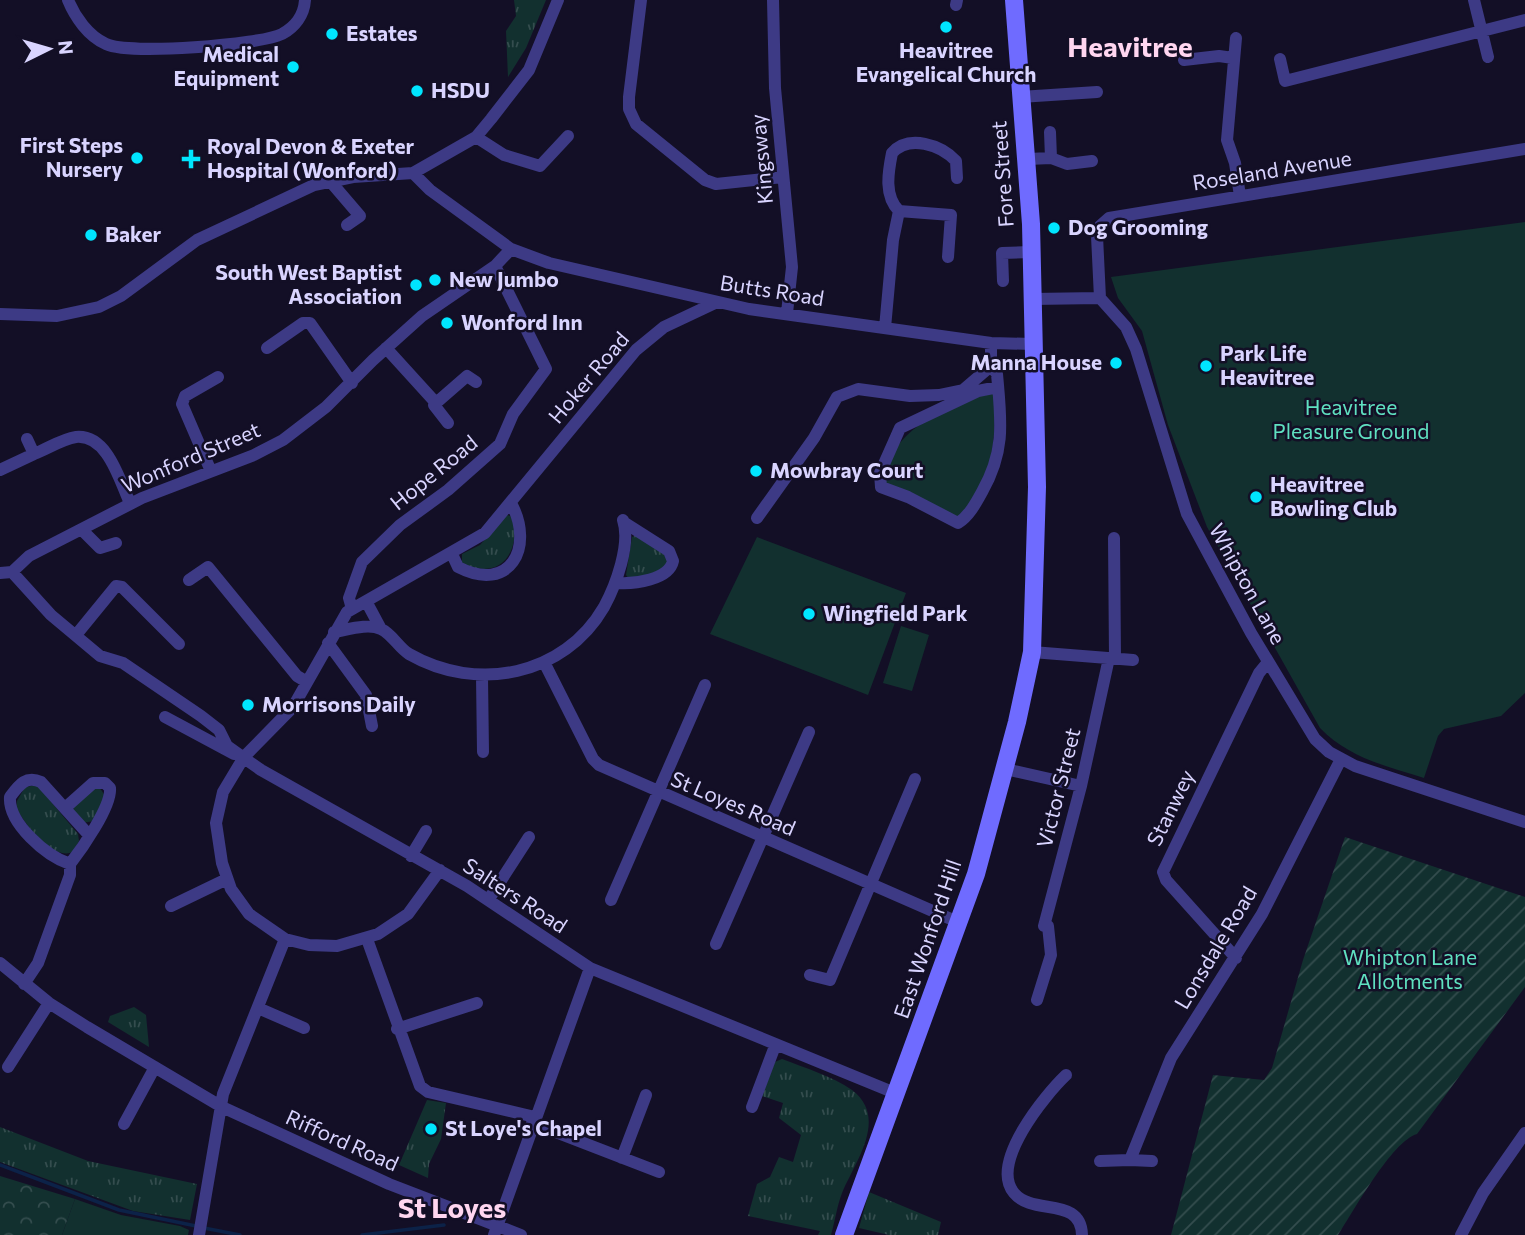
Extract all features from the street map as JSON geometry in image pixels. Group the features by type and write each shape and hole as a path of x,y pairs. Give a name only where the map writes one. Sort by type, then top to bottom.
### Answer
{"main road":[{"name":"Fore Street","path":"1014,0 1020,97 1028,159 1032,299 1037,487 1032,652"},
{"name":"East Wonford Hill","path":"844,1235 960,923 1005,769 1032,652"}],"street":[{"path":"68,0 78,20 105,44 139,51 270,39 291,28 299,19 305,0"},
{"path":"0,314 57,316 99,307 121,296 197,240 314,185 413,173 476,137 529,70 558,0"},
{"path":"641,0 629,97 631,119 705,180 716,184 783,177"},
{"name":"Kingsway","path":"773,0 772,39 792,267 787,313"},
{"path":"1474,0 1488,57"},
{"path":"1280,59 1285,81 1525,20"},
{"path":"1236,37 1227,140 1235,163 1240,196"},
{"path":"1184,60 1219,56 1233,58"},
{"path":"1020,97 1097,92"},
{"path":"1051,132 1051,158"},
{"path":"476,137 504,155 540,166 568,136"},
{"path":"948,257 951,215 899,211 890,202 892,153 906,144 933,145 946,150 956,160 957,178"},
{"name":"Roseland Avenue","path":"1100,298 1097,236 1104,221 1525,149"},
{"path":"1028,159 1051,158 1067,164 1092,162"},
{"name":"Butts Road","path":"413,173 430,190 511,249 549,263 717,302 990,343 1032,344"},
{"path":"330,181 360,216 347,225"},
{"path":"886,328 893,240 899,211"},
{"name":"Wonford Street","path":"6,573 29,556 130,503 210,469 254,455 283,440 326,408 386,348 449,296 495,266 511,249"},
{"path":"1003,281 1002,253 1030,252"},
{"name":"Hope Road","path":"352,609 349,598 362,562 400,525 448,490 500,444 513,414 546,369 526,334 495,266"},
{"path":"1032,299 1077,296 1100,298"},
{"name":"Whipton Lane","path":"1100,298 1126,327 1136,349 1187,514 1268,662 1315,738 1340,759 1372,773 1525,822"},
{"name":"Hoker Road","path":"285,939 249,914 236,898 227,879 218,844 217,815 227,781 244,757 285,717 331,638 352,609 485,533 636,350 664,327 717,302"},
{"path":"267,348 303,323 310,323 352,383"},
{"path":"990,343 991,366 997,374 998,387 1001,448 993,472 963,520 954,521 908,497 881,487 880,473 900,428 978,391 998,387"},
{"path":"386,348 436,402"},
{"path":"757,518 814,438 837,397 858,389 910,396 939,395 963,390 991,366"},
{"path":"447,423 434,405 436,402 467,376 475,382"},
{"path":"210,469 182,404 185,396 218,377"},
{"path":"27,439 34,454"},
{"path":"0,470 71,439 86,439 110,458 130,503"},
{"path":"452,554 458,567 477,575 497,574 507,569 514,561 521,542 520,522 511,503"},
{"path":"366,601 381,629 407,653 433,664 482,677 503,675 544,662 586,633 618,583 624,522 669,551 673,561 670,570 661,575 630,584 618,583"},
{"path":"82,530 100,548 117,543"},
{"name":"Victor Street","path":"1037,1000 1051,955 1046,926 1112,658 1114,538"},
{"path":"189,580 208,567 296,676 307,682"},
{"name":"Salters Road","path":"6,573 100,656 122,663 219,730 227,746 411,856 489,899 590,968 895,1093"},
{"path":"76,635 116,586 122,587 179,644"},
{"path":"372,726 366,695 331,638 360,628 381,629"},
{"path":"1032,652 1133,660"},
{"name":"St Loyes Road","path":"544,662 593,759 658,792 960,923"},
{"name":"Stanwey","path":"1236,958 1166,880 1163,872 1259,673 1268,662"},
{"path":"482,677 483,752"},
{"path":"611,900 705,685"},
{"name":"Salters Road","path":"164,718 218,748 244,757"},
{"path":"716,944 809,732"},
{"name":"Lonsdale Road","path":"1130,1160 1171,1058 1262,914 1340,759"},
{"path":"1005,769 1081,786"},
{"path":"69,864 55,860 16,819 9,808 10,797 27,779 33,778 88,834"},
{"path":"810,975 830,980 915,779"},
{"path":"24,984 38,963 70,876 69,864 109,800 110,788 105,783 93,783 65,808"},
{"path":"411,856 426,831"},
{"path":"489,899 529,837"},
{"path":"201,1228 226,1085 285,939 325,946 367,939 391,927 408,914 440,870"},
{"path":"171,906 227,879"},
{"path":"367,939 397,1029 420,1086 428,1092 534,1120 659,1172"},
{"name":"Rifford Road","path":"0,963 49,1003 222,1107 495,1230 521,1235"},
{"path":"495,1230 590,968"},
{"path":"9,1067 49,1003"},
{"path":"397,1029 477,1003"},
{"path":"258,1009 304,1028"},
{"path":"752,1107 775,1046"},
{"path":"124,1124 155,1067"},
{"path":"1066,1075 1041,1099 1020,1136 1009,1176 1013,1192 1027,1203 1073,1213 1079,1219 1082,1235"},
{"path":"622,1158 646,1095"},
{"path":"1461,1235 1489,1184 1525,1133"},
{"path":"1100,1161 1152,1161"}],"green space":[{"path":"514,0 546,0 526,48 508,77 506,31 516,16"},
{"name":"Heavitree Pleasure Ground","path":"1525,222 1525,693 1501,716 1444,729 1438,736 1424,778 1356,754 1320,728 1207,527 1168,425 1142,331 1118,298 1111,277"},
{"path":"995,392 993,444 986,475 970,505 958,519 886,483 888,465 908,434 942,411"},
{"path":"507,515 513,517 515,530 514,542 505,560 487,569 462,563 462,554 480,545"},
{"path":"637,535 670,559 660,573 629,579 626,575 632,537"},
{"name":"Wingfield Park","path":"757,537 906,593 868,695 710,634"},
{"path":"901,626 929,635 912,691 883,683"},
{"path":"37,785 78,834 79,841 73,852 65,853 48,847 16,808 25,787"},
{"path":"99,787 106,797 94,821 82,823 74,814 73,807 90,790"},
{"name":"Whipton Lane Allotments","path":"1345,837 1525,897 1525,987 1417,1134 1407,1139 1385,1163 1338,1235 1171,1235 1213,1075 1264,1080 1272,1068 1303,960"},
{"path":"134,1007 146,1015 149,1047 108,1022 110,1016"},
{"path":"782,1059 852,1090 863,1101 868,1114 866,1140 842,1193 831,1235 818,1235 820,1231 748,1216 757,1184 770,1177 779,1157 793,1162 801,1135 779,1118 783,1103 762,1096 775,1062"},
{"path":"427,1100 446,1103 441,1139 429,1164 428,1178 399,1165"},
{"path":"0,1127 88,1161 197,1184 190,1220 133,1211 0,1162"},
{"path":"0,1176 75,1199 62,1235 0,1235"},
{"path":"869,1192 941,1222 938,1235 889,1235 859,1228"},
{"path":"75,1199 121,1215 180,1226 189,1230 188,1235 62,1235"}],"waterway":[{"path":"0,1165 119,1210 196,1226"},
{"path":"362,1235 444,1225"},
{"path":"204,1228 240,1235"}],"place":[{"name":"Heavitree Evangelical Church","path":"946,27"},
{"name":"Estates","path":"332,34"},
{"name":"Medical Equipment","path":"293,67"},
{"name":"HSDU","path":"417,91"},
{"name":"First Steps Nursery","path":"137,158"},
{"name":"Royal Devon & Exeter Hospital (Wonford)","path":"191,159"},
{"name":"Dog Grooming","path":"1054,228"},
{"name":"Baker","path":"91,235"},
{"name":"New Jumbo","path":"435,280"},
{"name":"South West Baptist Association","path":"416,285"},
{"name":"Wonford Inn","path":"447,323"},
{"name":"Manna House","path":"1116,363"},
{"name":"Park Life Heavitree","path":"1206,366"},
{"name":"Mowbray Court","path":"756,471"},
{"name":"Heavitree Bowling Club","path":"1256,497"},
{"name":"Wingfield Park","path":"809,614"},
{"name":"Morrisons Daily","path":"248,705"},
{"name":"St Loye's Chapel","path":"431,1129"}],"district":[{"name":"Heavitree","path":"1130,47"},
{"name":"St Loyes","path":"452,1208"}]}
